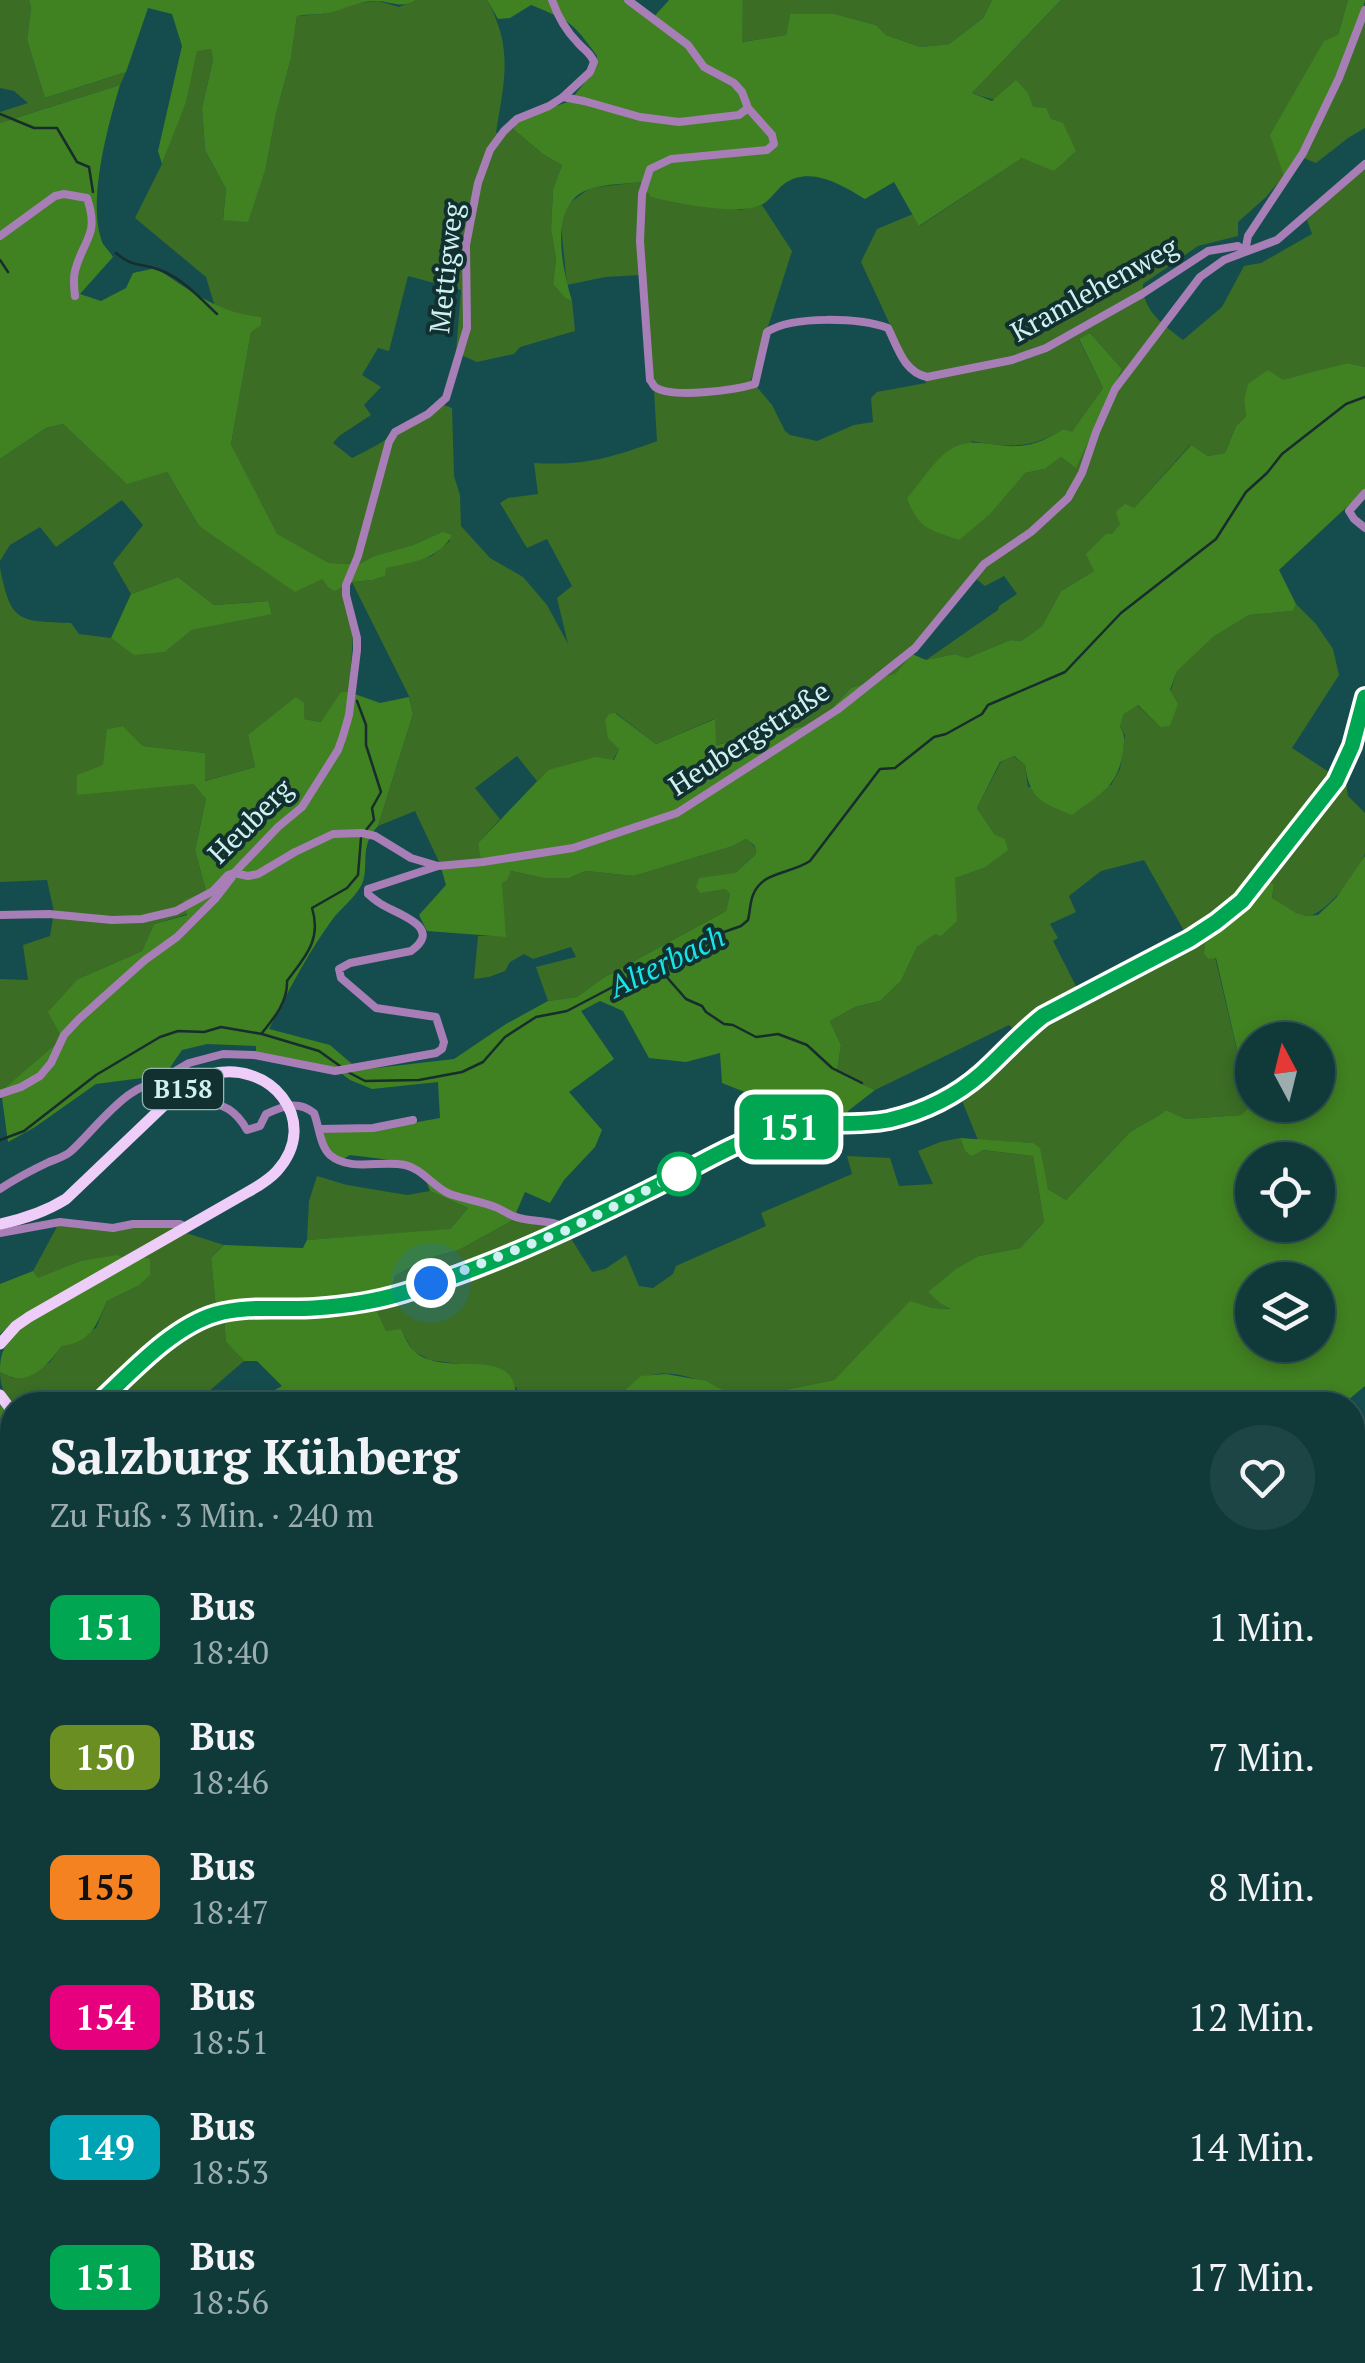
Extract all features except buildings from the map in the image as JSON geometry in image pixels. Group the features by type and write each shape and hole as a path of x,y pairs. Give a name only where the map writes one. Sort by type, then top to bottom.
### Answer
{"main road":[{"path":"111,1392 170,1339 215,1314 375,1301 567,1230 765,1133 797,1126 864,1124 915,1112 952,1096 1043,1016 1180,944 1222,919 1248,894 1336,781 1352,746 1365,697"},
{"name":"B158","path":"0,1224 24,1219 66,1199 176,1090 206,1075 232,1071 263,1078 288,1105"},
{"path":"0,1344 29,1317 276,1173 292,1144 294,1129 288,1105"}],"street":[{"name":"Mettigweg","path":"352,573 389,442 395,432 428,414 446,398 467,328 466,245 478,183 490,150 517,119 563,97 590,72 594,62 559,20 552,0"},
{"path":"628,0 688,45 704,67 734,83 748,108 772,134 774,144 767,150 671,160 650,169 642,194 640,240 650,380 655,387 676,393 754,384 767,332 777,325 868,321 880,312"},
{"path":"1245,252 1248,236 1302,152 1339,78 1365,10"},
{"path":"563,97 640,118 680,122 740,115 748,108"},
{"name":"Heubergstraße","path":"234,874 258,874 334,834 362,832 375,836 411,858 438,866 573,848 677,813 837,710 915,648 984,564 1031,532 1068,498 1115,389 1200,277 1224,260 1277,240 1365,164"},
{"path":"0,236 55,196 87,198 92,223 89,242 75,272 75,296"},
{"name":"Kramlehenweg","path":"868,321 888,328 910,370 927,376 1012,360 1046,348 1208,251 1238,246 1245,252"},
{"path":"1365,493 1349,511 1365,528"},
{"name":"Heuberg","path":"0,915 142,919 176,911 234,874 302,807 344,736 357,650 346,595 352,573"},
{"path":"176,1090 178,1070 189,1062 223,1054 254,1055 335,1071 442,1049 444,1042 436,1017 376,1008 338,973 350,963 412,951 418,946 422,928 381,904 368,894 368,889 438,866"},
{"path":"0,1094 40,1076 79,1019 177,937 234,874"},
{"path":"0,1190 69,1154 122,1100 160,1081 223,1106 238,1115 247,1130 260,1126 266,1114 288,1105 302,1105 314,1113 324,1150 334,1159 361,1165 404,1165 449,1193 496,1207 516,1218 559,1224 567,1230"},
{"path":"320,1129 373,1128 414,1120"},
{"path":"0,1233 60,1222 112,1228 133,1224 186,1227"}],"green space":[{"path":"0,0 29,0 27,40 45,98 126,72 120,85 0,123 0,112 28,103 14,91 0,88"},
{"path":"29,0 416,0 402,5 370,1 329,13 297,16 266,167 248,222 223,220 226,189 205,150 202,108 213,60 211,49 197,51 186,102 162,164 158,151 182,46 172,14 148,8 126,72 45,98 27,40"},
{"path":"416,0 487,0 504,50 496,133 513,129 562,165 553,189 553,284 572,301 575,331 520,347 514,354 477,362 456,353 461,290 408,276 389,351 378,348 362,375 381,387 364,405 371,415 333,443 352,458 444,405 452,408 454,476 460,495 461,526 490,558 523,577 547,605 568,644 557,598 572,586 547,539 527,548 500,503 508,498 538,494 534,463 597,460 657,441 641,275 567,285 561,225 567,205 590,188 641,182 740,210 762,205 792,251 751,380 790,435 817,441 854,425 873,422 871,398 877,392 926,383 923,374 905,357 861,262 877,229 913,214 920,226 1022,158 1050,119 972,93 1061,0 1348,0 1284,176 1238,222 1238,236 1198,246 1143,284 1150,310 1183,340 1222,307 1244,266 1261,263 1312,234 1307,220 1365,167 1365,367 1347,363 1283,381 1244,401 1246,416 1236,426 1225,453 1208,456 1190,445 1120,524 1094,571 1061,591 1042,626 1021,641 1010,640 967,658 955,654 926,660 1017,594 1004,576 985,586 975,578 896,673 851,688 818,723 715,745 714,719 656,744 616,713 619,749 613,760 548,770 537,781 517,756 475,788 500,819 478,843 482,860 440,864 415,811 378,826 413,714 409,696 352,582 385,576 385,568 432,556 450,541 442,532 359,564 329,563 276,534 231,444 251,331 242,315 215,307 206,277 135,218 162,164 185,102 197,50 211,49 213,60 202,108 205,150 226,189 223,219 266,167 297,16 378,1 399,7","holes":["1090,333 1122,369 1076,467 1061,457 1045,469 1025,473 970,441 1018,445 1040,441 1063,429 1072,433 1103,388 1079,340"]},
{"path":"487,0 623,0 651,20 669,0 743,0 742,42 786,35 790,14 835,14 876,25 886,35 921,47 949,44 983,18 992,0 1061,0 972,93 992,101 1016,80 1028,93 1033,107 1046,108 1051,119 1063,123 1076,151 1054,171 1022,158 919,226 894,182 865,199 826,179 804,176 784,184 761,205 738,209 651,197 641,182 593,188 578,195 563,220 564,271 572,301 553,284 553,189 562,165 513,129 518,120 570,101 596,68 597,56 562,19 531,5 510,18 498,19"},
{"path":"743,0 992,0 983,18 949,44 921,47 886,35 876,25 835,14 790,14 786,35 741,42"},
{"path":"1348,0 1365,0 1360,22 1301,157 1284,176 1270,135 1324,41 1338,35"},
{"path":"1365,6 1365,128 1316,163 1301,157"},
{"path":"120,85 101,165 97,208 103,244 113,257 80,294 101,301 126,288 133,273 156,268 218,306 261,317 261,325 251,332 231,444 277,534 329,563 359,564 442,532 452,535 440,550 424,559 386,568 385,576 373,580 352,582 335,591 322,579 295,592 199,526 167,472 127,484 63,424 46,428 0,459 0,123"},
{"path":"1090,333 1122,369 1076,468 1061,457 1045,469 1025,473 990,514 959,540 921,522 907,498 952,448 971,443 1025,445 1063,429 1072,432 1103,388 1079,339"},
{"path":"1347,363 1365,367 1365,490 1279,570 1296,604 1293,611 1249,615 1214,636 1177,671 1170,690 1178,704 1170,726 1160,727 1138,705 1124,714 1120,727 1123,751 1117,774 1106,789 1072,815 1052,807 1034,793 1025,765 1014,756 1000,762 977,808 995,835 1005,839 1008,850 984,868 955,878 957,921 941,936 935,934 917,947 901,981 880,1001 855,1007 830,1021 841,1045 837,1072 875,1090 848,1111 846,1118 778,1121 767,1101 722,1083 720,1053 686,1062 649,1058 623,1011 600,1001 581,1011 614,1059 569,1092 602,1130 595,1147 564,1180 550,1203 525,1192 513,1220 459,1250 425,1259 395,1276 391,1293 318,1304 216,1309 211,1258 224,1245 303,1248 307,1240 450,1229 468,1208 430,1191 422,1169 407,1162 350,1155 343,1159 328,1150 323,1133 374,1130 440,1118 438,1082 372,1089 337,1070 256,1053 256,1046 207,1044 182,1050 165,1075 96,1084 8,1142 1,1091 58,1042 61,1036 48,1012 78,979 142,951 154,924 187,915 183,901 206,891 195,850 206,799 193,784 77,795 77,775 103,765 107,729 123,726 143,746 205,753 205,781 255,767 248,735 296,697 304,703 304,719 321,722 341,692 380,703 409,697 413,714 378,826 368,841 362,884 314,946 269,1029 330,1045 359,1070 454,1059 548,1001 577,997 603,978 726,911 730,894 725,889 700,893 696,887 699,878 735,873 756,854 755,846 746,839 634,876 586,871 569,878 544,878 511,871 502,883 506,937 427,931 419,915 446,885 440,864 481,860 478,843 548,770 596,757 614,760 619,749 608,738 605,720 609,714 615,713 656,744 715,719 716,745 818,723 851,688 896,673 912,654 926,660 955,654 967,658 1010,640 1021,641 1042,626 1061,591 1094,571 1086,554 1120,524 1116,512 1125,504 1134,508 1191,445 1208,456 1225,453 1236,426 1246,416 1248,384 1268,370 1283,380"},
{"path":"63,424 127,483 167,472 199,526 343,588 353,636 349,692 341,693 322,722 303,719 248,735 255,767 204,781 205,753 143,746 123,726 108,729 193,784 206,799 195,850 206,891 187,914 154,924 142,951 78,979 58,1042 0,1092 0,979 28,980 23,945 50,936 54,912 47,880 0,882 0,568 8,600 20,615 71,623 79,634 111,638 134,654 165,652 192,630 272,613 267,601 214,605 178,577 131,594 113,563 143,525 122,500 56,547 40,527 10,545 0,561 0,459 46,428"},
{"path":"178,577 214,605 268,601 272,614 192,630 165,652 134,655 111,638 131,594"},
{"path":"1296,604 1333,649 1339,675 1292,748 1346,783 1348,796 1365,813 1365,853 1341,891 1314,914 1297,914 1272,898 1274,883 1189,937 1206,940 1215,957 1235,1042 1235,1115 1186,1119 1166,1110 1130,1132 1066,1200 1048,1189 1033,1143 978,1140 956,1086 1015,1030 1009,1025 875,1090 837,1072 841,1045 830,1021 855,1007 880,1001 901,981 917,947 935,933 954,878 984,868 995,835 977,808 1001,762 1013,756 1025,765 1028,787 1111,785 1120,769 1125,735 1120,727 1124,714 1137,705 1160,727 1177,670 1214,635 1249,615 1293,611","holes":["1144,860 1187,936 1077,988 1053,941 1058,938 1050,924 1076,912 1069,896 1101,871"]},
{"path":"746,839 755,847 756,854 735,873 725,889 730,894 726,911 603,978 577,997 548,1001 536,967 576,957 571,947 533,959 524,954 510,962 505,971 474,979 478,936 505,936 501,882 511,871 544,878 569,878 586,871 634,876"},
{"path":"1365,856 1365,1386 1358,1392 774,1392 834,1380 910,1301 951,1309 928,1292 979,1256 1020,1248 1044,1222 1033,1156 983,1150 972,1156 965,1151 960,1138 1033,1143 1040,1148 1048,1189 1066,1200 1130,1132 1166,1110 1186,1119 1235,1115 1235,1122 1335,1122 1335,1022 1235,1022 1235,1041 1216,958 1209,959 1204,954 1206,940 1187,937 1250,887 1274,883 1272,898 1306,916 1318,915 1336,898"},
{"path":"960,1138 965,1151 1033,1156 1044,1222 1020,1248 979,1256 955,1309 910,1302 834,1380 774,1392 725,1392 690,1377 657,1374 642,1379 626,1392 517,1392 517,1388 460,1364 430,1360 413,1351 401,1330 386,1331 375,1306 403,1299 564,1235 570,1237 592,1272 605,1269 626,1255 639,1286 653,1288 673,1274 676,1266 766,1226 761,1213 852,1174 847,1156 890,1158 899,1186 933,1184 918,1151"},
{"path":"317,1176 407,1195 430,1191 468,1208 449,1230 307,1240 309,1201"},
{"path":"513,1220 558,1226 515,1241 492,1256 391,1293 395,1276 425,1259 459,1250"},
{"path":"58,1225 177,1227 124,1258 80,1261 37,1279 33,1271"},
{"path":"186,1233 224,1245 211,1258 216,1309 179,1326 149,1352 133,1360 105,1392 4,1392 0,1372 13,1378 49,1363 62,1346 96,1328 107,1301 138,1286 143,1257"},
{"path":"117,1255 124,1258 22,1315 0,1334 0,1284 33,1271 38,1278 80,1261"},
{"path":"143,1257 150,1259 150,1275 138,1286 107,1301 86,1337 62,1346 29,1376 15,1378 0,1372 4,1349 17,1332 70,1296"},
{"path":"375,1306 386,1331 401,1329 411,1348 427,1359 495,1367 507,1373 514,1392 271,1392 282,1386 257,1361 244,1361 226,1342 224,1318"},
{"path":"224,1318 226,1342 244,1361 208,1392 116,1392 174,1343"},
{"path":"666,1374 706,1381 726,1392 624,1392 641,1376"}],"waterway":[{"path":"0,114 34,128 57,128 77,162 89,167 93,192"},
{"path":"116,253 176,278 217,314"},
{"path":"0,260 8,272"},
{"name":"Alterbach","path":"346,1071 365,1081 419,1080 462,1072 483,1062 505,1037 536,1017 567,1011 704,939 741,926 748,920 757,887 770,877 810,861 880,769 895,768 934,737 982,714 988,705 1065,672 1121,613 1216,539 1246,492 1282,454 1346,404 1365,397"},
{"path":"357,701 381,792 372,808 374,820 366,830"},
{"path":"262,1033 283,1002 287,981 310,948 315,930 312,908 347,888 358,875 361,838"},
{"path":"657,966 686,999 724,1024 756,1037 778,1034 807,1045 832,1068 862,1083"},
{"name":"Alterbach","path":"0,1140 24,1131 96,1075 160,1037 178,1031 204,1032 221,1027 262,1034 319,1051 340,1066"}],"bus line":[{"name":"151","path":"111,1392 170,1339 215,1314 316,1308 375,1301 404,1293 567,1230 765,1133 797,1126 889,1120 952,1096 1043,1016 1190,939 1242,901 1336,781 1352,746 1365,697"}],"route":[{"path":"431,1283 567,1230 679,1174"}]}
